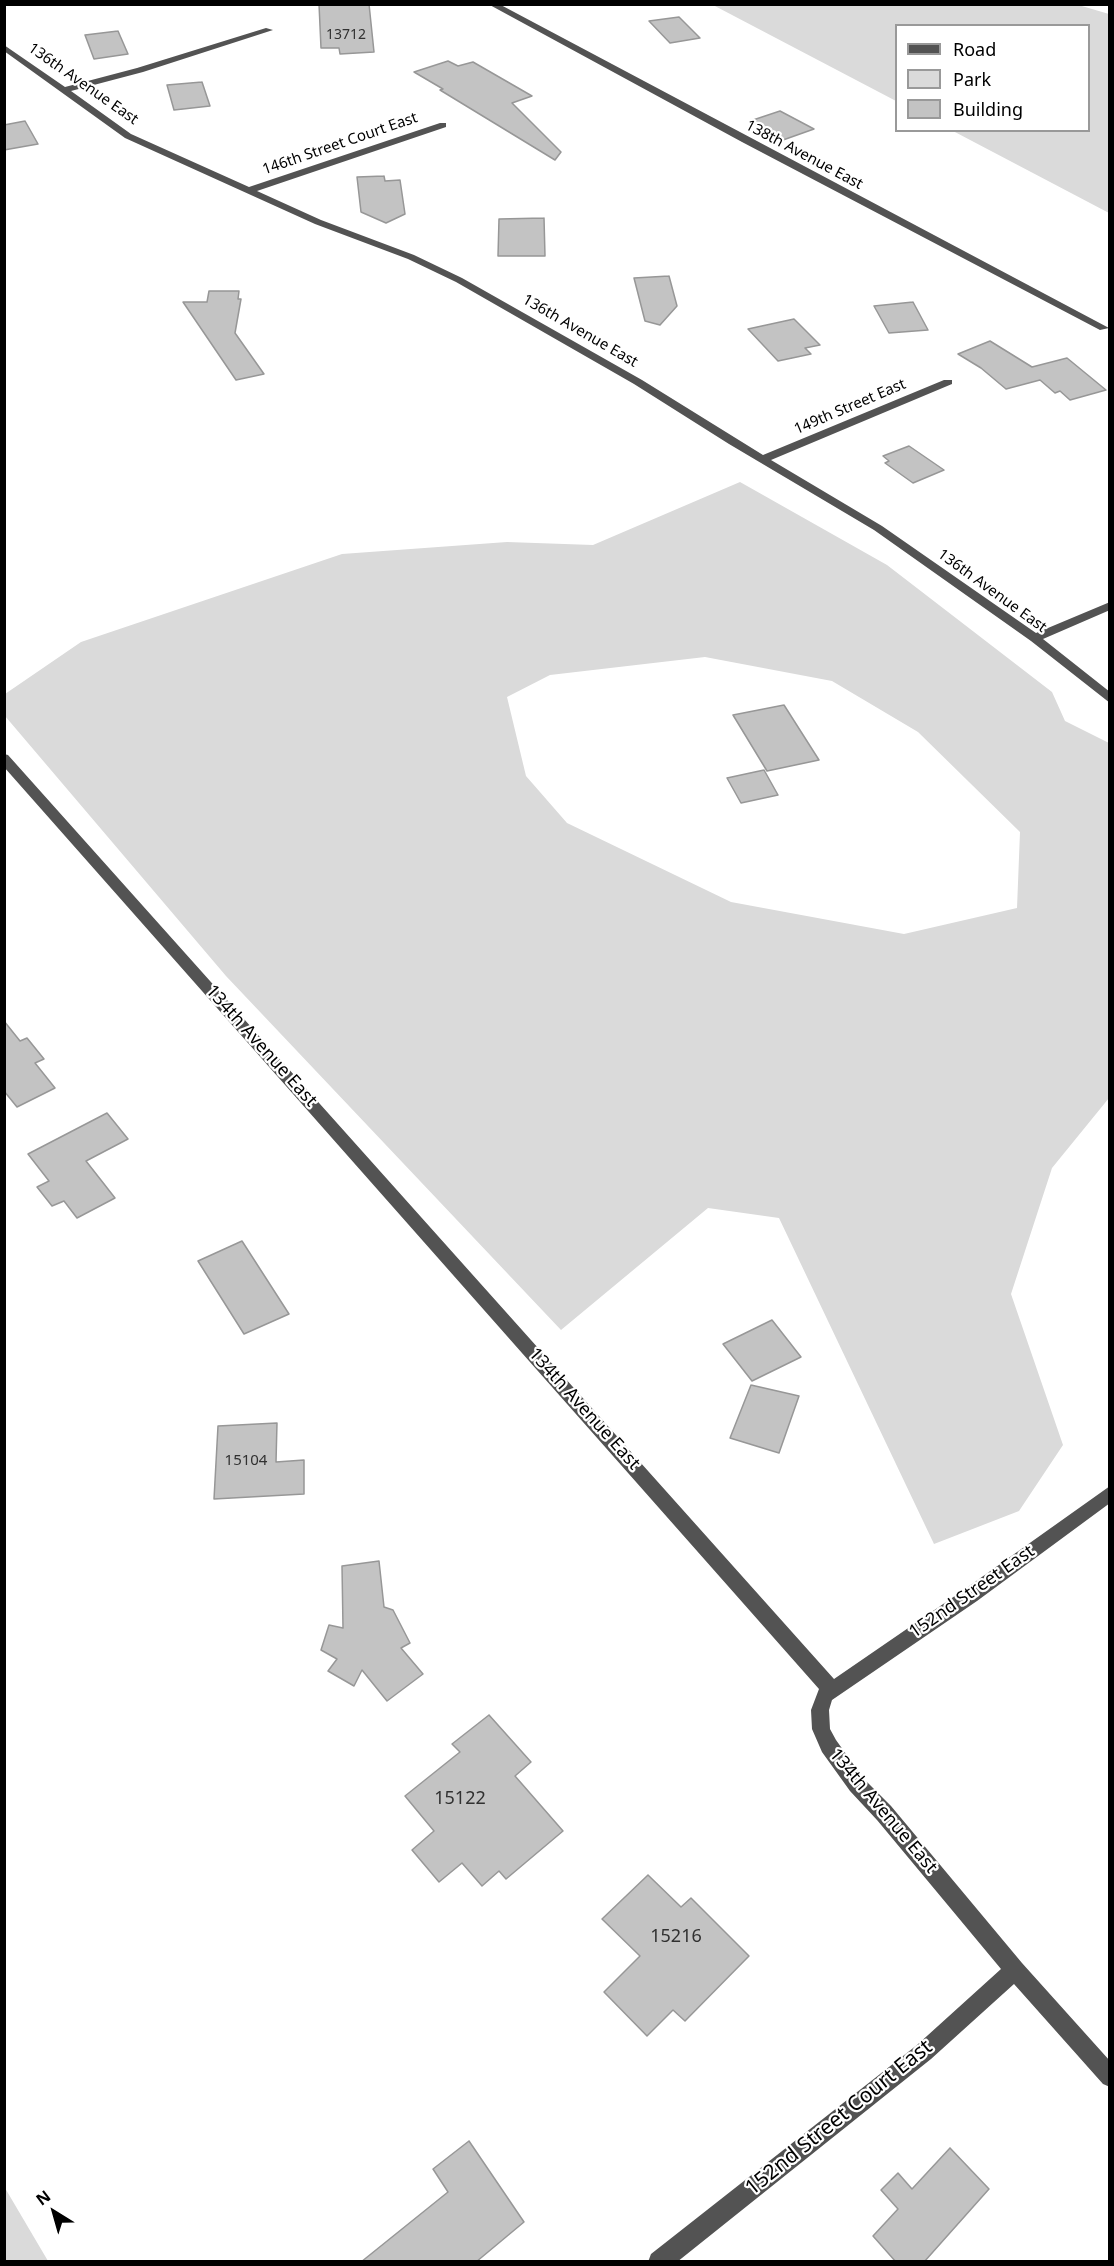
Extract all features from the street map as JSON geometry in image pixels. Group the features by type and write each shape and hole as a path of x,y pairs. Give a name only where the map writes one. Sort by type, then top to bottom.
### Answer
{"street":[{"name":"138th Avenue East","path":"492,4 744,140 1104,328"},
{"path":"64,90 140,70 269,30"},
{"name":"136th Avenue East","path":"4,47 128,136 318,222 411,257 459,280 638,382 733,442 878,528 1035,638 1110,699"},
{"name":"146th Street Court East","path":"248,191 443,125"},
{"name":"149th Street East","path":"763,459 948,382"},
{"path":"1035,638 1110,605"},
{"name":"134th Avenue East","path":"4,758 832,1690 825,1695 820,1710 821,1729 829,1746 857,1785 884,1813 1015,1970 1110,2078"},
{"name":"152nd Street East","path":"832,1690 970,1595 1110,1493"},
{"name":"152nd Street Court East","path":"659,2262 924,2052 1015,1970"}],"green space":[{"path":"1075,4 1109,14 1109,213 955,132 1090,132 1090,24 895,24 895,100 713,5"},
{"path":"740,482 887,565 1052,692 1065,721 1109,743 1109,1098 1052,1168 1011,1294 1063,1445 1019,1511 934,1544 779,1218 708,1208 561,1330 226,976 5,716 5,694 81,642 342,554 507,542 593,545","holes":["705,657 832,681 918,732 1020,832 1017,908 904,934 731,902 567,823 526,776 507,697 550,675"]},
{"path":"5,2188 48,2261 5,2261"}],"building":[{"path":"319,4 369,4 374,52 340,54 339,48 321,48"},
{"path":"679,17 700,38 670,43 649,21"},
{"path":"118,31 128,54 94,59 85,35"},
{"path":"448,61 458,66 473,62 532,96 512,103 561,152 555,160 414,72"},
{"path":"202,82 210,106 174,110 167,85"},
{"path":"780,111 814,129 783,140 750,121"},
{"path":"25,121 38,144 4,150 4,125"},
{"path":"384,176 385,181 400,180 405,214 386,223 361,212 357,177"},
{"path":"544,218 545,256 498,256 499,219"},
{"path":"669,276 677,306 660,325 645,321 634,278"},
{"path":"209,291 239,291 238,299 241,299 235,333 264,374 236,380 183,302 207,302"},
{"path":"913,302 928,330 889,333 874,306"},
{"path":"794,319 820,345 805,348 811,354 778,361 748,329"},
{"path":"990,341 1032,367 1067,358 1106,390 1070,400 1060,391 1055,393 1040,380 1006,389 981,368 958,354"},
{"path":"909,446 944,470 913,483 885,463 889,461 883,456"},
{"path":"784,705 819,760 767,771 733,715"},
{"path":"764,770 778,795 741,803 727,778"},
{"path":"4,1021 20,1041 27,1038 44,1059 35,1063 55,1088 17,1107 4,1091"},
{"path":"107,1113 128,1139 86,1161 115,1198 77,1218 64,1201 52,1206 37,1187 49,1181 28,1154"},
{"path":"242,1241 289,1314 244,1334 198,1261"},
{"path":"772,1320 801,1357 752,1381 723,1344"},
{"path":"751,1385 799,1396 779,1453 730,1438"},
{"path":"277,1423 276,1462 304,1460 304,1494 214,1499 218,1426"},
{"path":"379,1561 384,1607 393,1610 410,1643 401,1648 423,1674 387,1701 362,1670 354,1686 328,1671 337,1659 321,1650 329,1625 343,1628 342,1566"},
{"path":"489,1715 531,1762 515,1776 563,1831 506,1879 499,1871 482,1886 462,1863 439,1882 412,1850 434,1831 405,1796 460,1752 452,1744"},
{"path":"648,1875 681,1907 691,1898 749,1956 685,2021 673,2010 647,2036 604,1992 640,1956 602,1919"},
{"path":"469,2141 524,2222 476,2262 361,2262 448,2192 433,2169"},
{"path":"950,2148 989,2189 924,2262 896,2262 873,2236 898,2209 881,2190 898,2173 912,2189"}]}
